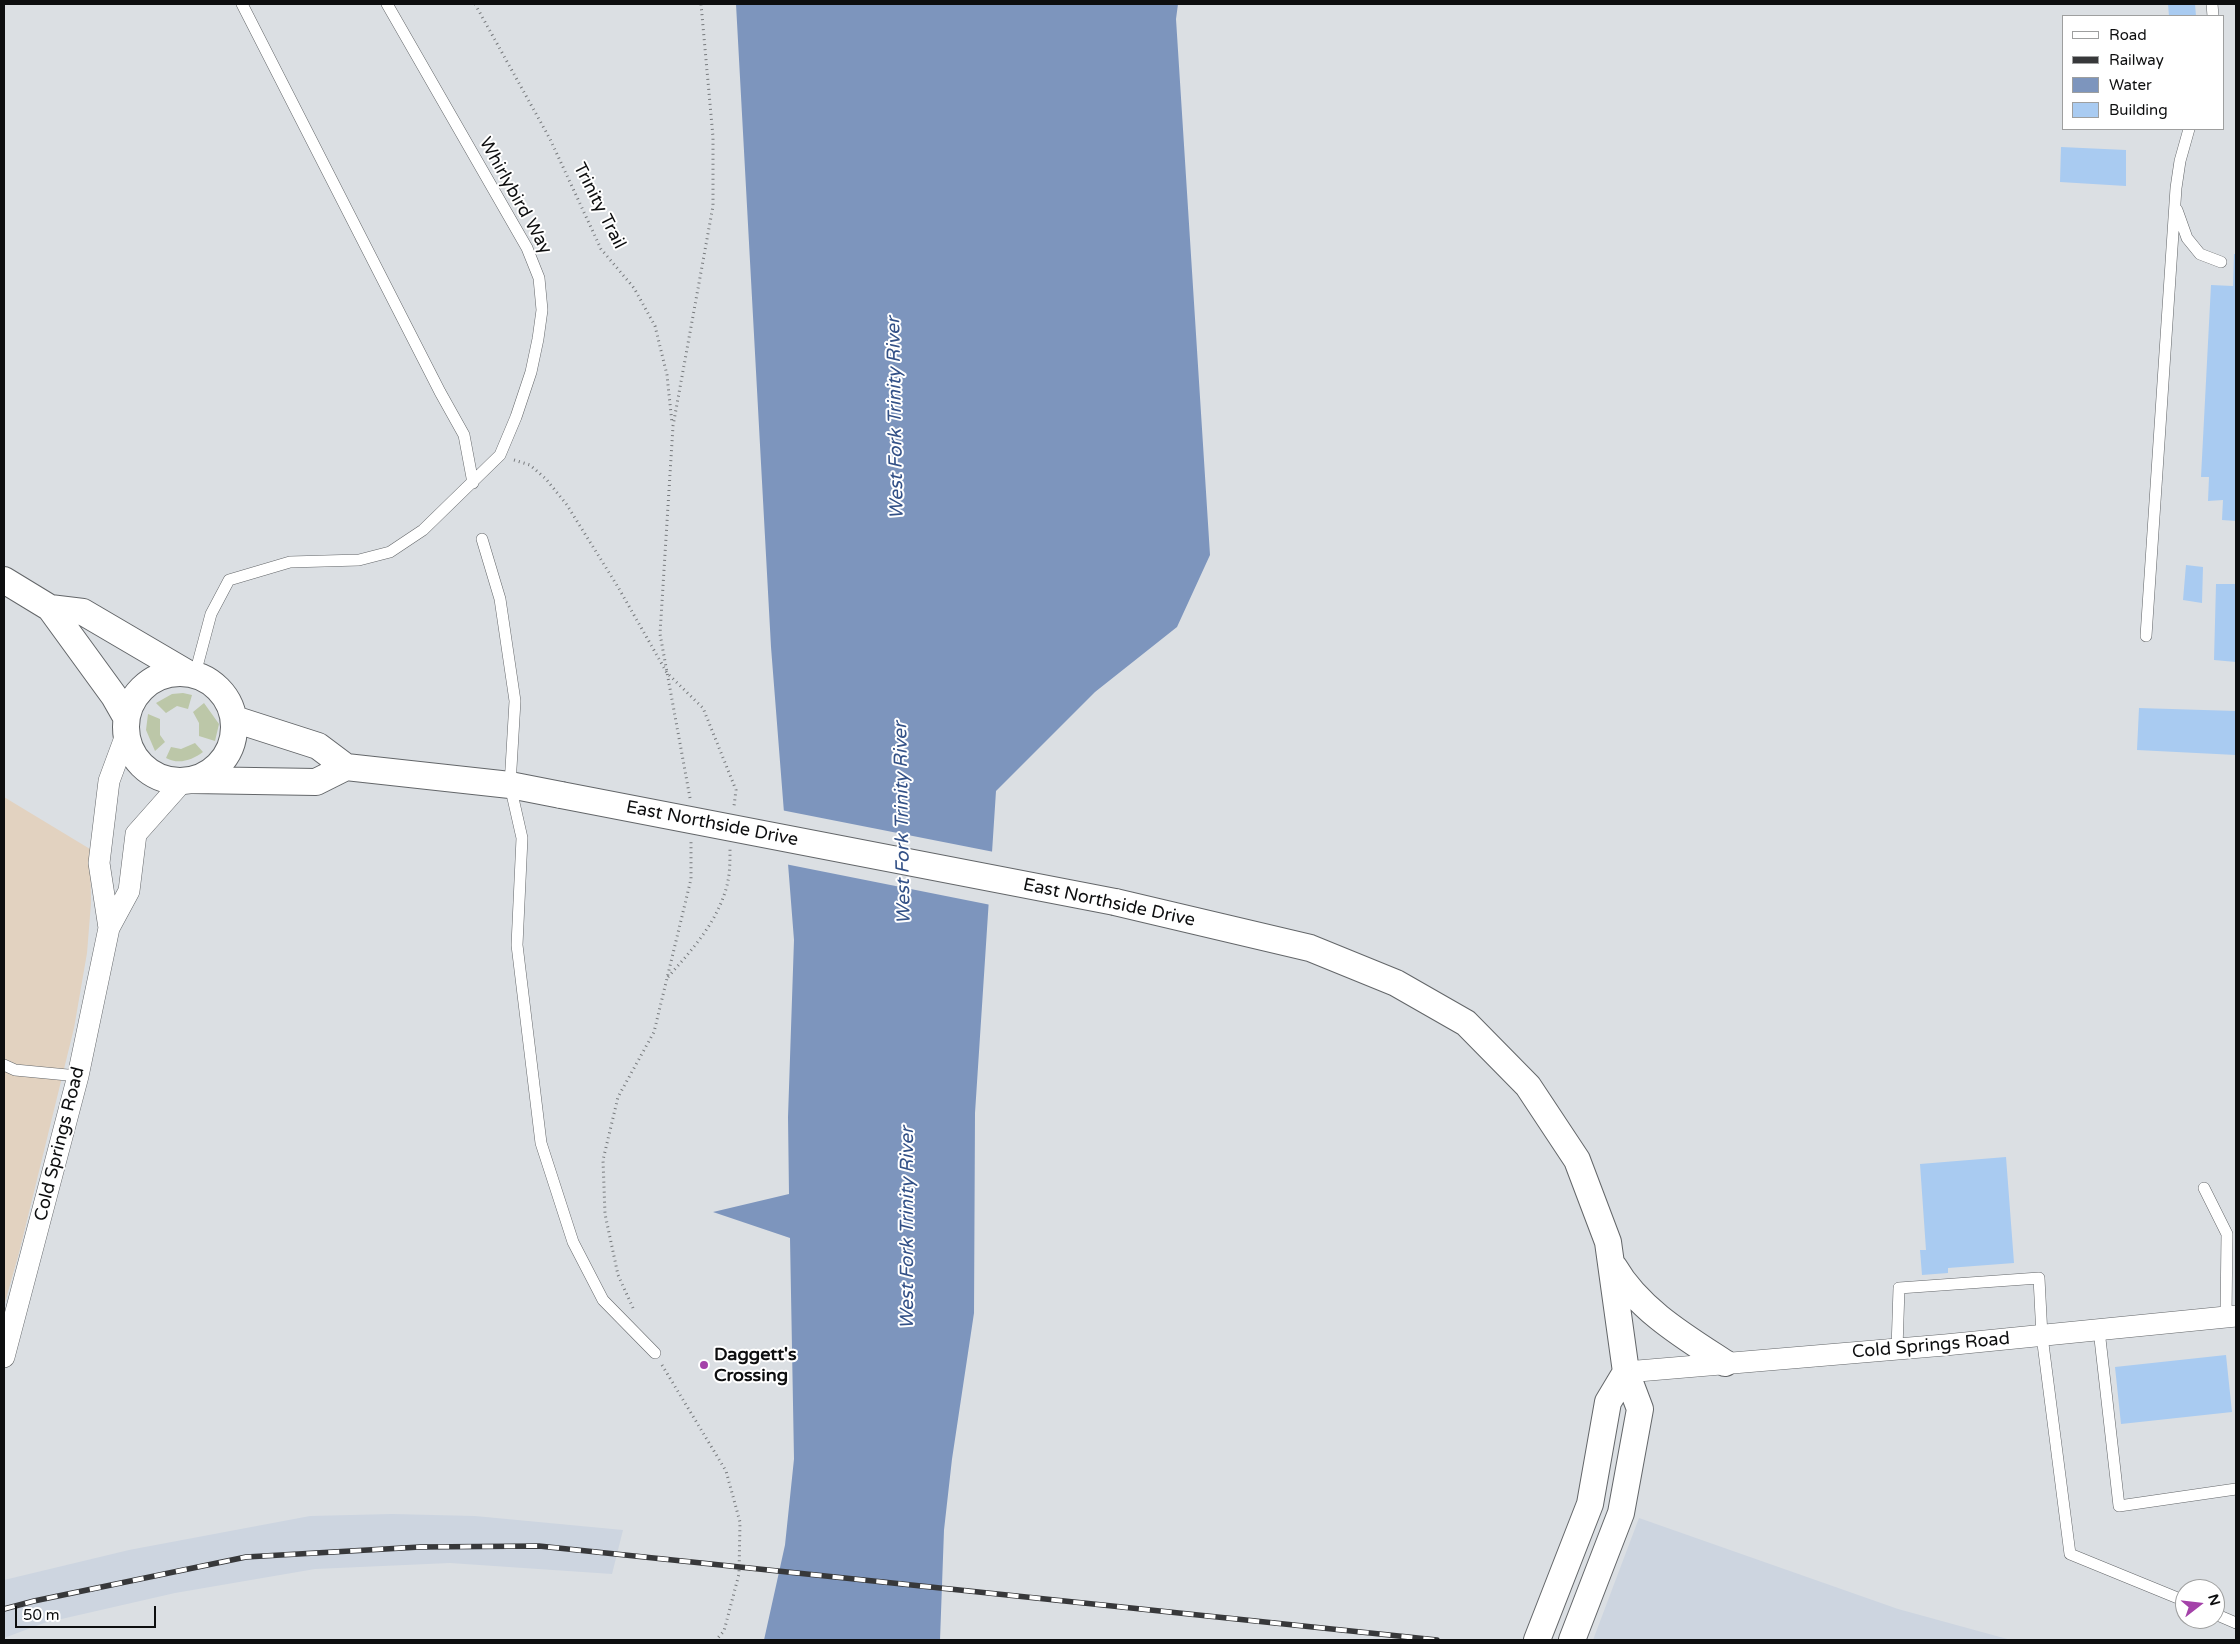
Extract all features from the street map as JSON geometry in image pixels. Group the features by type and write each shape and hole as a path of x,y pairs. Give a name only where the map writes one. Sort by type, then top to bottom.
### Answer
{"street":[{"path":"4,580 50,608 114,696 126,726 132,752 143,767 157,777 175,782 316,782 346,767 318,746 234,719"},
{"path":"50,608 82,612 191,673 212,681 225,694 234,719 235,728 232,746 223,762 209,774 188,781"},
{"path":"126,726 132,700 144,686 159,676 177,672 191,673"},
{"name":"Cold Springs Road","path":"109,928 99,863 109,781 126,726"},
{"name":"East Northside Drive","path":"346,767 510,786 1116,902 1310,948 1396,983 1466,1022 1528,1086 1577,1160 1608,1242 1626,1372 1640,1409 1621,1513 1572,1640"},
{"name":"Cold Springs Road","path":"4,1357 78,1076 109,928 129,891 136,834 188,781"},
{"path":"1612,1264 1622,1281 1644,1304 1683,1336 1724,1363"},
{"name":"Cold Springs Road","path":"1626,1372 2042,1336 2231,1316"},
{"path":"1537,1640 1590,1504 1608,1402 1626,1372"}],"lane":[{"path":"242,4 440,392 464,435 473,482"},
{"name":"Whirlybird Way","path":"191,673 211,614 229,580 290,562 359,560 390,552 424,530 500,455 532,372 542,310 539,278 527,248 387,4"},
{"path":"2146,636 2175,203 2180,161 2190,130"},
{"path":"2175,203 2187,238 2200,254 2221,262"},
{"path":"482,539 500,598 514,701 510,786 522,838 517,945 541,1143 573,1242 603,1300 654,1353"},
{"path":"4,1065 15,1070 78,1076"},
{"path":"2204,1188 2227,1234 2231,1316"},
{"path":"1897,1349 1899,1288 2039,1278 2042,1336 2070,1554 2175,1597"},
{"path":"2099,1330 2119,1506 2236,1489"}],"path":[{"name":"Trinity Trail","path":"475,4 550,138 601,249 634,288 654,326 667,374 673,426"},
{"path":"500,455 530,465 546,479 566,505 618,587 667,673 703,708 736,790 734,808"},
{"path":"667,977 701,940 720,904 728,881 731,845"}],"shaded area":[{"path":"4,797 90,849 91,903 87,953 74,1028 19,1253 4,1306"},
{"path":"392,1514 475,1516 623,1530 612,1574 450,1563 315,1569 175,1593 44,1623 4,1638 4,1580 129,1550 310,1516"},
{"path":"1639,1518 1898,1609 2011,1640 1593,1640"}],"green space":[{"path":"183,693 192,695 188,709 177,706 166,713 156,703 172,694"},
{"path":"204,703 219,724 215,741 199,736 199,723 193,712"},
{"path":"148,714 160,719 160,735 165,742 155,751 146,730"},
{"path":"195,743 203,752 185,761 166,758 171,747 181,749"}],"water":[{"name":"West Fork Trinity River","path":"736,4 1178,4 1176,19 1210,555 1177,627 1095,692 996,791 975,1113 974,1313 952,1459 944,1530 940,1640 764,1640 785,1545 794,1459 790,1238 713,1212 789,1194 788,1117 794,940 771,647"}],"pier":[{"path":"781,810 994,852 991,905 785,864"}],"building":[{"path":"2168,4 2195,4 2196,15 2169,15"},
{"path":"2061,147 2126,150 2126,186 2060,182"},
{"path":"2234,254 2236,254 2236,521 2222,520 2223,500 2208,501 2209,477 2201,477 2211,285 2233,286"},
{"path":"2186,565 2203,567 2202,603 2183,600"},
{"path":"2216,584 2236,584 2236,662 2214,660"},
{"path":"2139,708 2236,711 2236,755 2137,750"},
{"path":"2006,1157 2014,1263 1948,1268 1948,1273 1922,1275 1920,1250 1926,1250 1920,1164"},
{"path":"2226,1355 2232,1412 2121,1424 2115,1367"}],"railway":[{"path":"4,1609 34,1601 246,1557 420,1547 539,1546 1437,1640"}],"place":[{"name":"Daggett's Crossing","path":"704,1365"}]}
